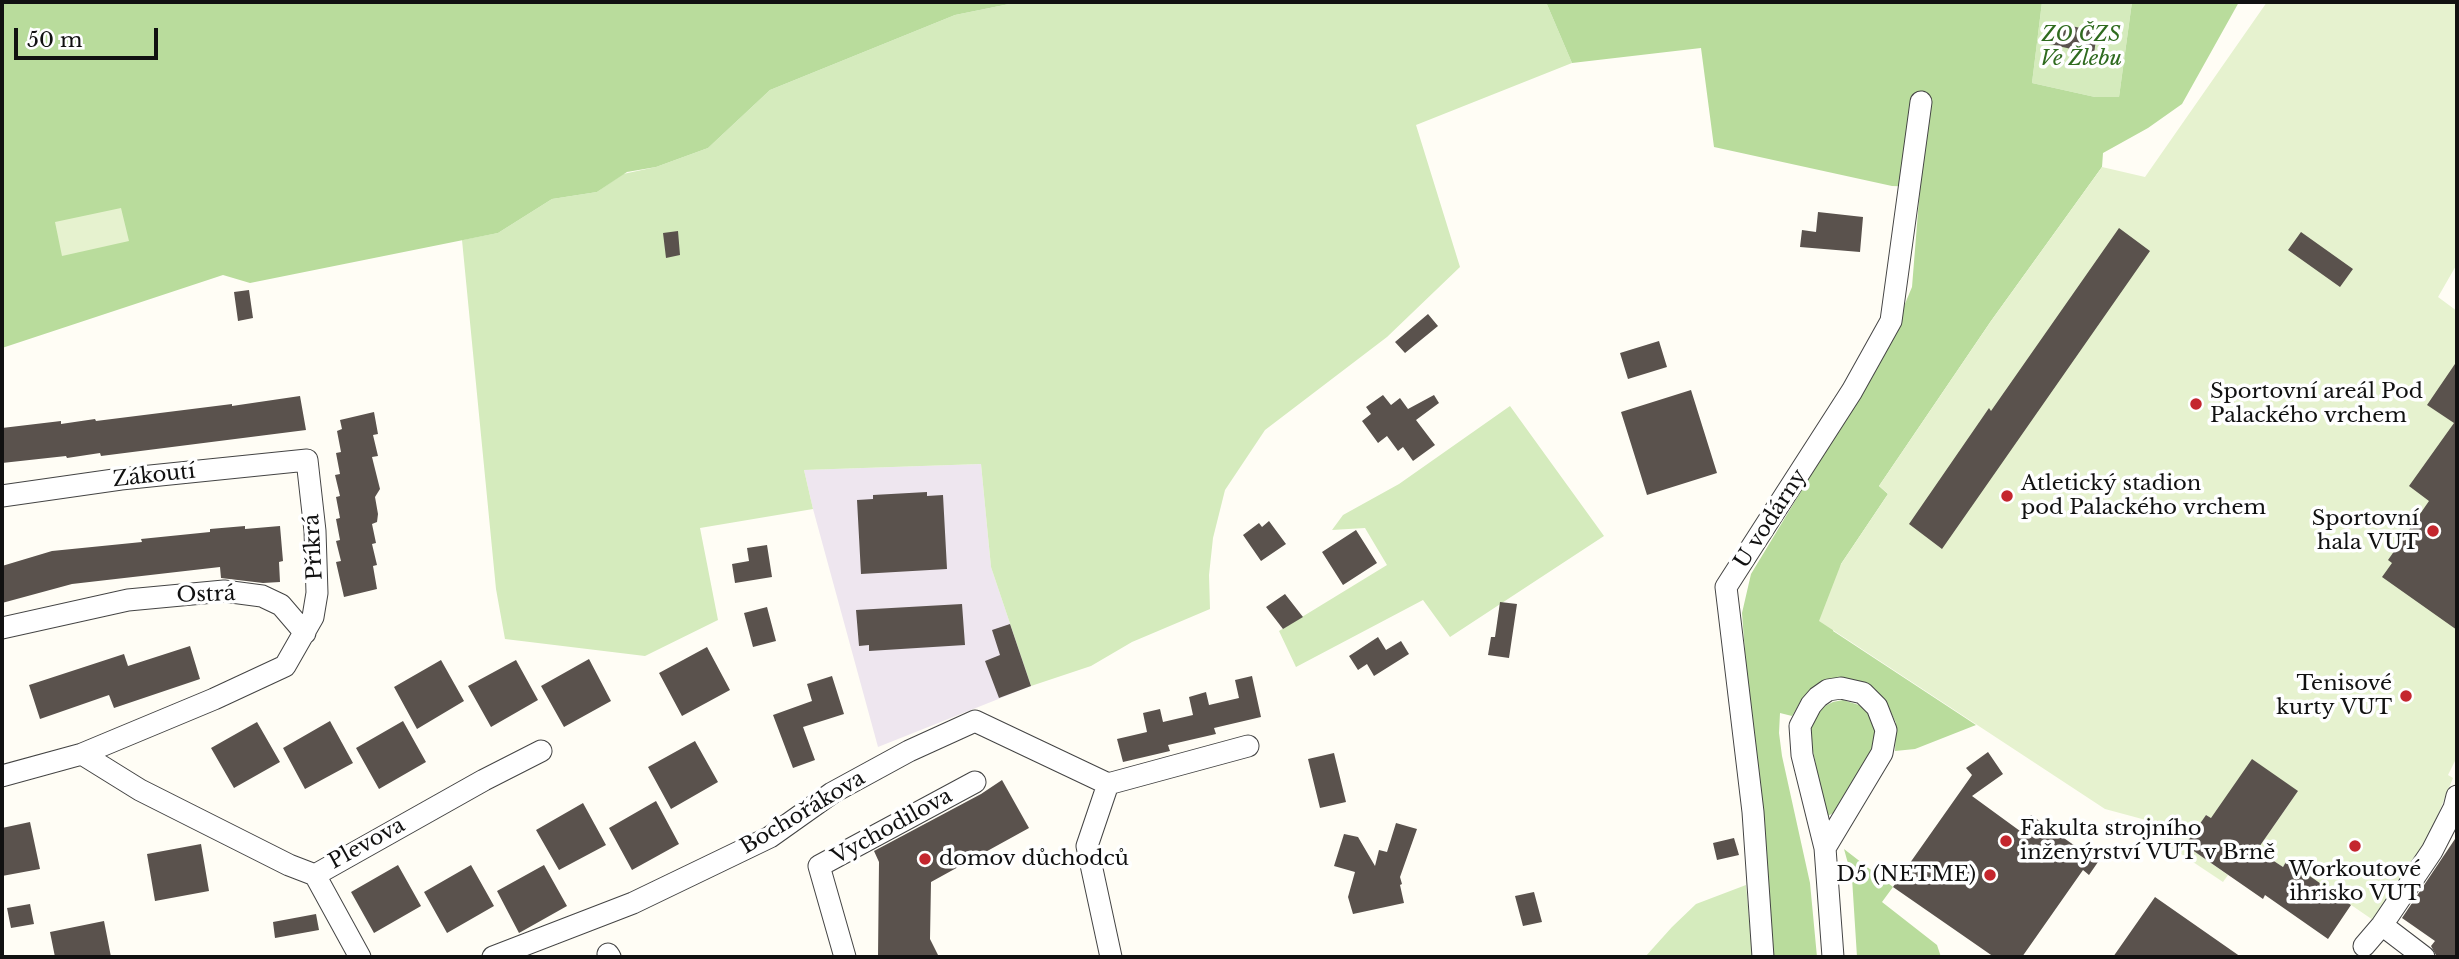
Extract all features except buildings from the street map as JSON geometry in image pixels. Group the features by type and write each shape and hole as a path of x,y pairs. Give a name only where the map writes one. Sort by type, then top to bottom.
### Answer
{"street":[{"name":"U vodárny","path":"1763,957 1753,812 1726,587 1852,391 1891,321 1921,102"},
{"name":"Zákoutí","path":"2,496 121,479 307,460"},
{"name":"Příkrá","path":"305,633 313,617 317,593 315,531 307,460"},
{"name":"Ostrá","path":"2,628 128,600 224,591 262,596 281,605 305,633"},
{"path":"2,776 82,754 285,666 305,633"},
{"path":"1825,848 1882,753 1886,730 1877,707 1863,693 1841,688 1828,690 1818,697 1800,726 1802,755 1825,848 1833,957"},
{"name":"Bochořákova","path":"493,957 633,903 770,837 832,793 909,751 975,721 1108,784"},
{"path":"1111,957 1087,846 1108,784 1248,746"},
{"name":"Plevova","path":"82,754 140,790 289,865 315,875 541,751"},
{"name":"Vychodilova","path":"845,957 819,866 975,782"},
{"path":"2364,946 2382,925 2432,851 2456,805"},
{"path":"315,875 360,957"},
{"path":"2382,925 2424,957"}],"shaded area":[{"path":"981,464 991,567 1031,686 878,747 804,470"}],"green space":[{"path":"2,2 1019,2 955,15 770,90 708,148 656,167 627,172 597,192 552,199 498,233 250,283 223,275 2,348"},
{"path":"1019,2 1546,2 1572,63 1416,125 1460,267 1387,337 1265,430 1225,490 1213,538 1209,575 1210,609 1132,642 1091,666 1031,686 991,567 981,464 804,470 813,509 700,528 718,620 645,656 505,639 496,589 462,240 498,233 552,199 597,192 623,174 656,167 708,148 770,90 955,15"},
{"path":"1546,2 2042,2 2032,83 2095,97 2119,97 2132,2 2239,2 2182,104 2148,128 2103,153 2102,167 1991,321 1879,486 1888,494 1841,564 1833,631 1976,725 1915,749 1895,751 1896,723 1886,702 1873,689 1814,687 1802,699 1792,716 1780,713 1782,756 1810,883 1817,957 1768,957 1742,613 1751,574 1884,354 1912,287 1920,187 1892,186 1714,147 1701,48 1572,63"},
{"name":"ZO ČZS Ve Žlebu","path":"2042,2 2132,2 2119,97 2095,97 2032,83"},
{"name":"Sportovní areál Pod Palackého vrchem","path":"2267,2 2457,2 2457,264 2438,297 2457,311 2457,757 2448,775 2453,778 2425,846 2373,920 2287,861 2283,867 2257,850 2298,791 2211,818 2206,815 2185,845 2228,875 2223,882 2160,840 2166,830 2157,823 2105,809 1819,621 1841,564 1888,494 1879,486 1991,321 2102,167 2145,177"},
{"path":"121,208 129,241 62,256 55,222"},
{"path":"1510,406 1604,536 1450,637 1423,600 1296,667 1279,631 1387,565 1365,528 1332,530 1343,515 1399,484"},
{"path":"1843,700 1859,705 1868,712 1876,727 1873,747 1833,813 1828,816 1809,732 1813,717 1823,707"},
{"path":"1844,849 1893,887 1882,902 1937,945 1941,957 1857,957 1852,878"},
{"path":"1746,885 1753,957 1645,957 1696,904"}],"place":[{"name":"Sportovní areál Pod Palackého vrchem","path":"2196,404"},
{"name":"Atletický stadion pod Palackého vrchem","path":"2007,496"},
{"name":"Sportovní hala VUT","path":"2433,531"},
{"name":"Tenisové kurty VUT","path":"2406,696"},
{"name":"Fakulta strojního inženýrství VUT v Brně","path":"2006,841"},
{"name":"Workoutové ihrisko VUT","path":"2355,846"},
{"name":"domov důchodců","path":"925,859"},
{"name":"D5 (NETME)","path":"1990,875"}]}
